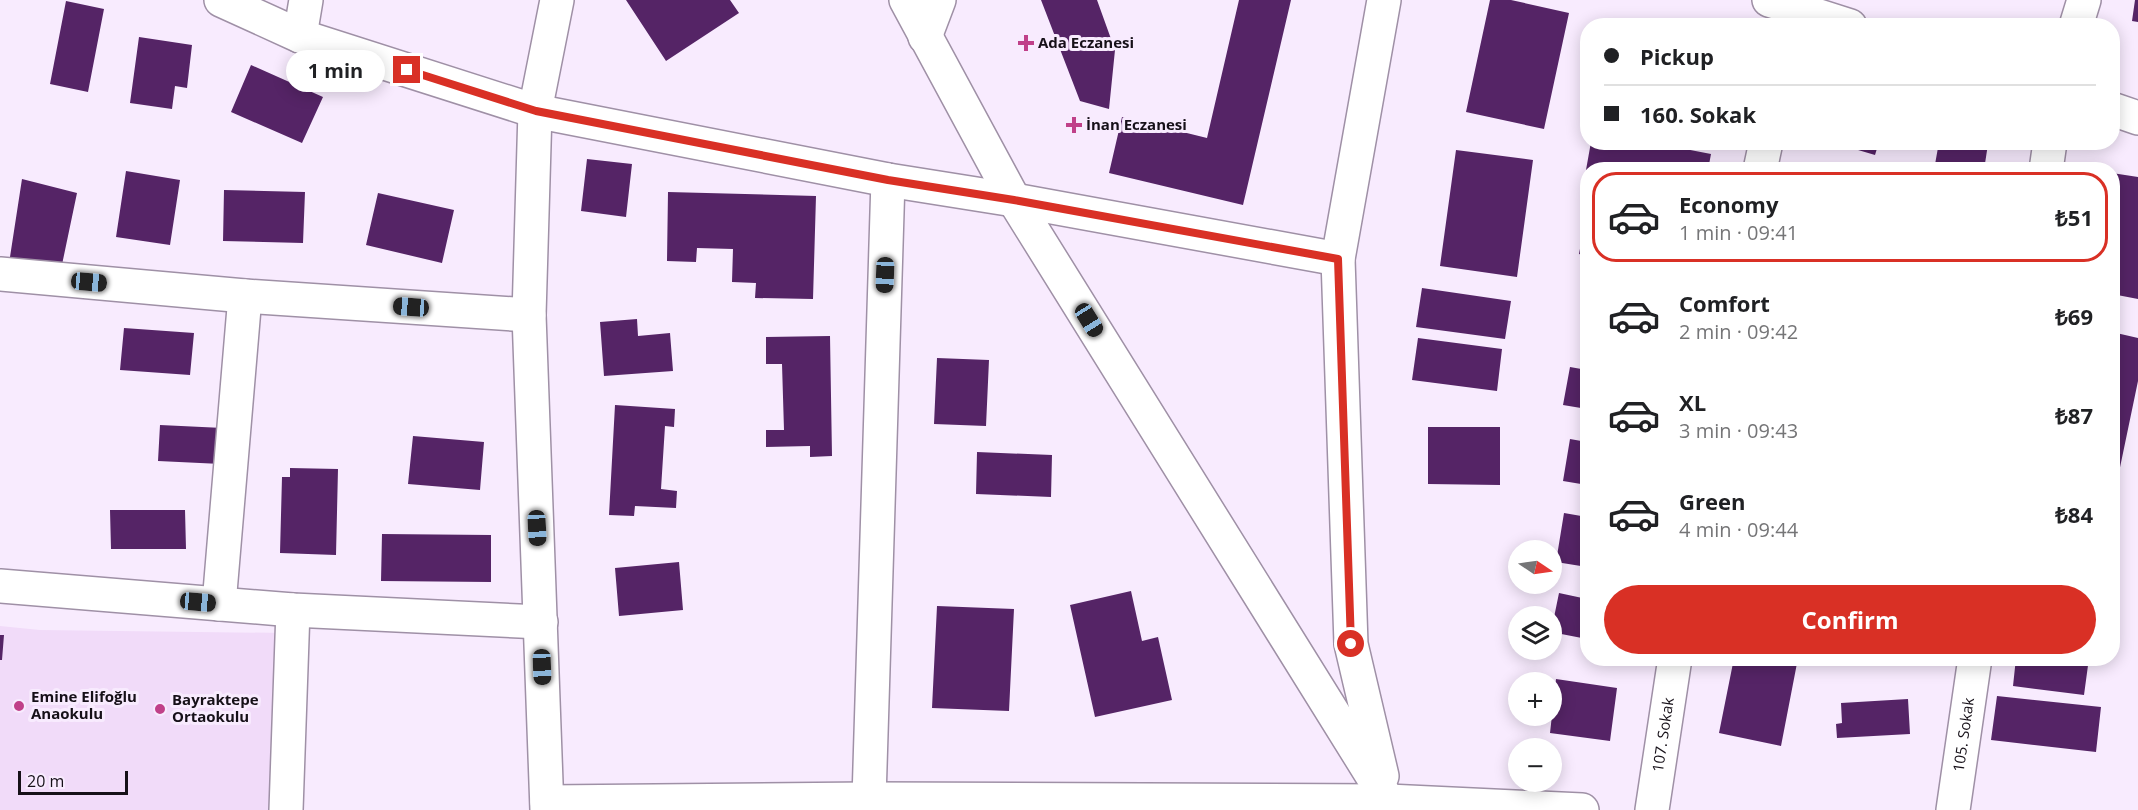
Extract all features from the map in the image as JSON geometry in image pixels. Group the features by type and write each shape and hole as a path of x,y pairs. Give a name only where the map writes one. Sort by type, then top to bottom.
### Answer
{"street":[{"path":"221,0 300,36 536,111 888,180 1014,200 1338,259"},
{"path":"300,36 306,0"},
{"path":"557,0 536,111 529,315 547,806 869,799 1082,806 1389,806 1582,810"},
{"path":"906,0 1014,200 1389,806"},
{"path":"926,37 939,0"},
{"path":"1384,0 1338,259 1351,644 1389,806"},
{"path":"2078,18 2084,0"},
{"path":"1785,11 1815,18"},
{"path":"2120,112 2138,118"},
{"path":"869,799 888,180"},
{"path":"0,274 245,296 529,315"},
{"path":"219,604 245,296"},
{"path":"0,586 293,610 541,622"},
{"path":"286,810 293,610"},
{"name":"107. Sokak","path":"1652,810 1674,666"},
{"name":"105. Sokak","path":"1953,810 1974,666"}],"shaded area":[{"name":"Bayraktepe Ortaokulu","path":"0,626 40,630 285,633 279,810 0,810"}],"building":[{"path":"626,0 730,0 739,13 666,61"},
{"path":"1041,0 1097,0 1115,50 1109,109 1080,101"},
{"path":"1239,0 1291,0 1243,205 1109,173 1122,117 1207,138"},
{"path":"1490,0 1511,0 1569,13 1544,129 1466,112"},
{"path":"2135,0 2138,0 2138,22 2132,21"},
{"path":"66,1 104,9 88,92 50,84"},
{"path":"139,37 192,45 187,88 175,86 172,109 130,103"},
{"path":"251,65 323,97 302,143 231,112"},
{"path":"1456,150 1533,160 1517,277 1440,266"},
{"path":"1590,150 1690,150 1711,154 1710,162 1587,162"},
{"path":"1858,150 1877,150 1875,155"},
{"path":"1938,150 1987,150 1985,162 1935,162"},
{"path":"587,159 632,164 626,217 581,211"},
{"path":"126,171 180,180 170,245 116,237"},
{"path":"2120,174 2138,177 2138,299 2120,296"},
{"path":"22,179 77,193 59,279 8,270"},
{"path":"224,190 305,192 303,243 223,241"},
{"path":"668,192 816,196 813,299 755,298 756,283 732,282 733,249 697,248 696,262 667,261"},
{"path":"378,193 454,210 442,263 366,245"},
{"path":"1422,288 1511,301 1505,339 1416,327"},
{"path":"637,319 638,336 670,333 673,371 604,376 600,322"},
{"path":"124,328 194,333 190,375 120,370"},
{"path":"2120,334 2138,338 2138,381 2120,467"},
{"path":"830,336 832,456 810,457 810,446 766,447 766,430 784,430 782,364 766,364 766,337"},
{"path":"1418,338 1502,349 1497,391 1412,380"},
{"path":"937,358 989,360 986,426 934,424"},
{"path":"1570,367 1580,369 1580,408 1563,405"},
{"path":"615,405 675,409 674,427 665,426 661,489 677,491 676,508 635,506 634,516 609,515"},
{"path":"160,425 223,428 221,464 158,461"},
{"path":"1428,427 1500,427 1500,485 1428,484"},
{"path":"413,436 484,442 480,490 408,484"},
{"path":"1570,439 1580,441 1580,484 1563,481"},
{"path":"977,452 1052,455 1051,497 976,494"},
{"path":"290,468 338,469 336,555 280,553 282,477 290,477"},
{"path":"110,510 185,510 186,549 111,549"},
{"path":"1564,513 1580,516 1580,566 1562,563 1562,540 1560,540"},
{"path":"382,534 491,535 491,582 381,581"},
{"path":"679,562 683,610 619,616 615,568"},
{"path":"1131,591 1142,641 1158,637 1172,700 1095,717 1070,605"},
{"path":"1559,594 1580,598 1580,638 1562,634 1562,606 1556,606"},
{"path":"937,606 1014,609 1009,711 932,708"},
{"path":"0,635 4,635 2,660 0,660"},
{"path":"1732,666 1796,666 1781,746 1719,733"},
{"path":"2015,666 2088,666 2084,695 2013,686"},
{"path":"1562,680 1617,688 1610,741 1550,733 1551,726 1562,726"},
{"path":"1997,696 2101,707 2096,752 1991,740"},
{"path":"1908,699 1910,734 1837,738 1836,724 1842,723 1841,703"}],"place":[{"name":"Ada Eczanesi","path":"1026,43"},
{"name":"İnan Eczanesi","path":"1074,125"},
{"name":"Emine Elifoğlu Anaokulu","path":"19,706"},
{"name":"Bayraktepe Ortaokulu","path":"160,709"}],"route":[{"path":"407,70 536,111 888,180 1014,200 1338,259 1351,644"}]}
